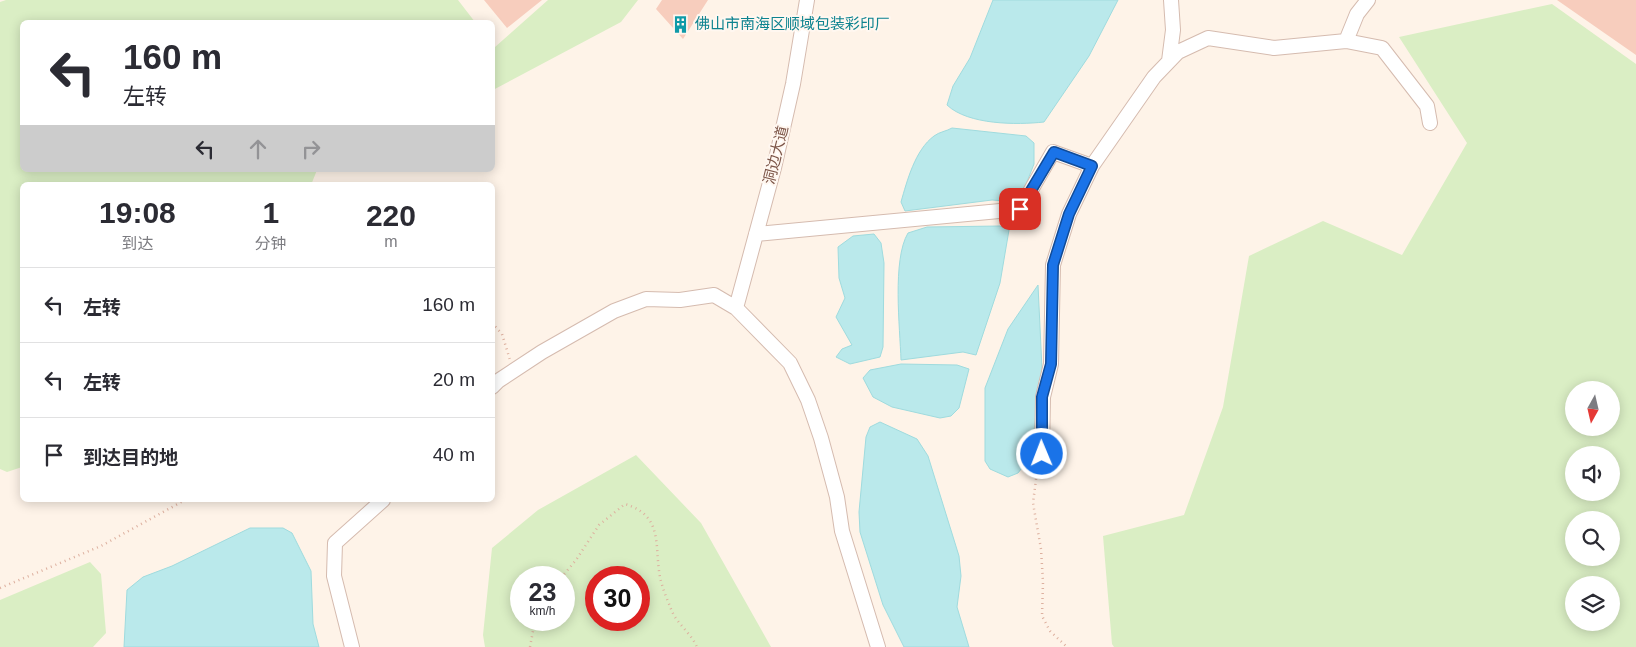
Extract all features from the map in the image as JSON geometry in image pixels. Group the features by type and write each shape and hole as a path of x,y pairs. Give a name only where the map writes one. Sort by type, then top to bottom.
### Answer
{"street":[{"name":"洞边大道","path":"736,308 793,84 807,0"},
{"path":"1169,61 1173,30 1170,0"},
{"path":"1346,42 1357,14 1368,0"},
{"path":"1042,454 1042,397 1051,364 1053,265 1069,214 1092,166 1154,77 1178,52 1208,38 1274,48 1346,42 1382,48 1427,106 1430,123"},
{"path":"756,234 1020,209 1054,152 1092,166"},
{"path":"495,384 516,369 614,311 646,299 680,300 714,295 736,308 790,363 808,400 837,496 842,531 878,647"},
{"path":"352,647 334,576 335,543 380,502"}],"path":[{"path":"495,326 502,334 510,362 516,369"},
{"path":"1042,454 1038,464 1032,503 1041,550 1043,582 1042,616 1050,631 1067,647"},
{"path":"0,588 101,546 181,502"},
{"path":"571,566 599,525 625,504 638,508 649,518 656,533 660,577 672,612 697,647"},
{"path":"530,647 533,631"}],"green space":[{"path":"6,0 458,0 473,20 20,20 20,172 316,172 312,182 20,182 20,468 7,472 0,469 0,2"},
{"path":"548,0 638,0 621,22 495,89 495,47"},
{"path":"1552,4 1636,64 1636,647 1114,647 1112,644 1103,536 1184,515 1223,407 1249,256 1323,221 1402,255 1467,143 1399,37"},
{"path":"636,455 701,523 771,647 485,647 483,635 492,548 538,510"},
{"path":"90,562 101,574 106,633 93,647 0,647 0,600"}],"water":[{"path":"993,0 1118,0 1089,56 1044,122 1007,123 980,120 956,112 947,105 953,86 970,58"},
{"path":"952,128 1026,136 1034,143 1034,164 1019,202 992,200 905,211 901,202 917,157 927,142 934,136"},
{"path":"1000,226 1009,230 1000,283 976,355 963,352 901,360 898,277 903,245 908,233 927,227"},
{"path":"874,234 881,243 884,263 883,347 880,357 850,364 836,357 842,349 852,345 836,317 845,298 839,278 838,247 853,236"},
{"path":"1038,285 1042,369 1032,445 1025,464 1018,473 1008,477 990,469 985,461 985,388 1008,329"},
{"path":"901,364 957,365 969,369 959,408 951,416 940,418 892,407 873,397 863,378 870,370"},
{"path":"880,422 917,439 928,456 959,556 961,576 957,607 969,647 904,647 883,605 860,532 859,512 866,437 870,427"},
{"path":"250,528 283,528 292,533 311,571 313,624 319,647 124,647 127,590 143,577 172,566"}],"building":[{"path":"484,0 542,0 507,28"},
{"name":"佛山市南海区顺域包装彩印厂","path":"662,0 708,0 683,39 656,9"},
{"path":"1557,0 1636,0 1636,55"}],"place":[{"name":"佛山市南海区顺域包装彩印厂","path":"681,24"}],"route":[{"path":"1020,209 1054,152 1092,166 1069,214 1053,265 1051,364 1042,397 1042,454"}]}
